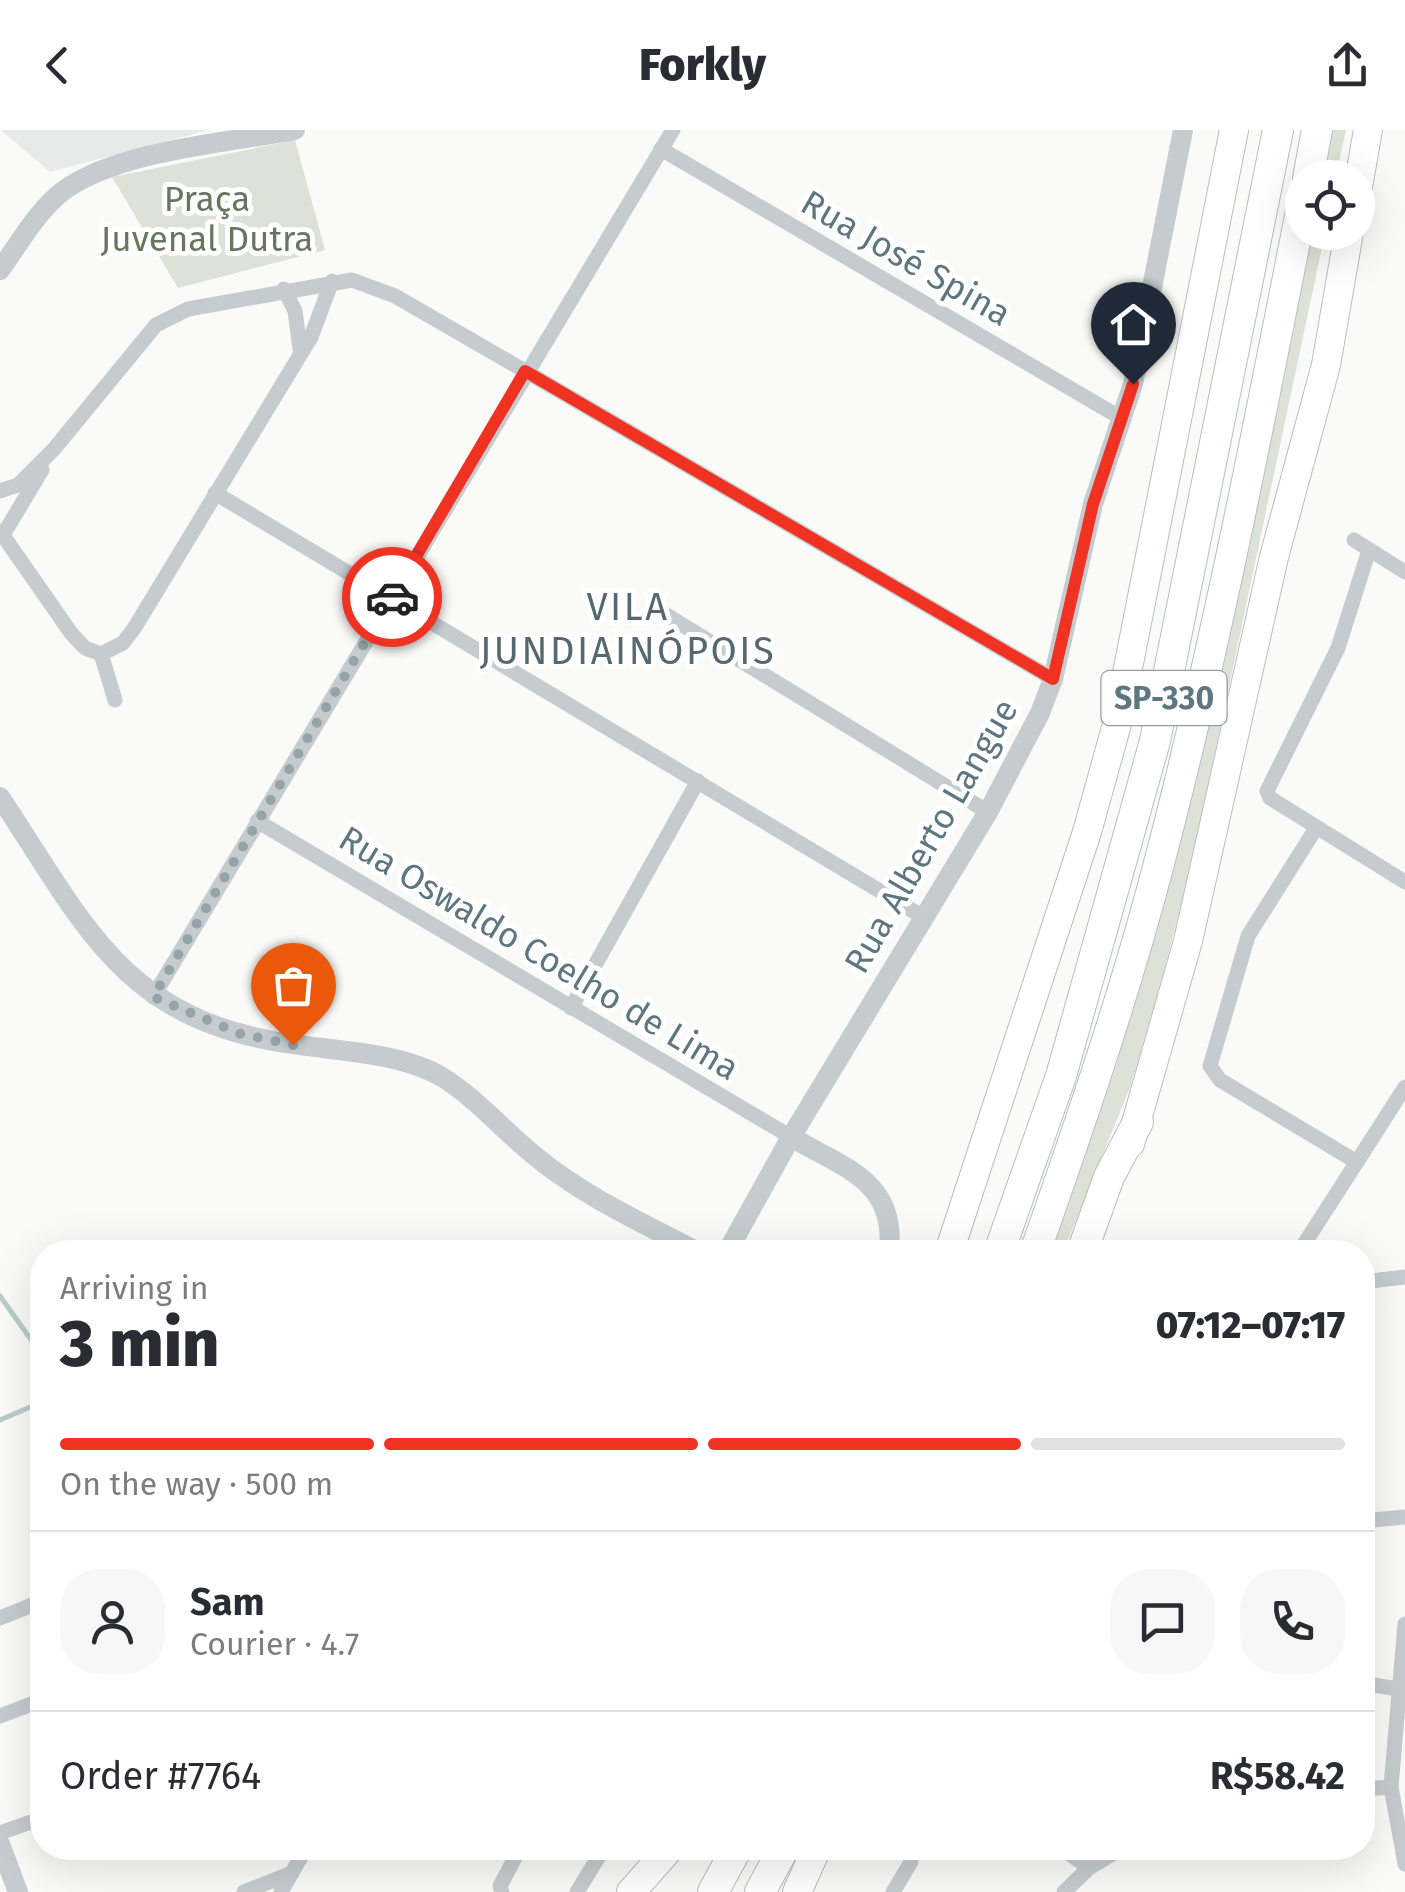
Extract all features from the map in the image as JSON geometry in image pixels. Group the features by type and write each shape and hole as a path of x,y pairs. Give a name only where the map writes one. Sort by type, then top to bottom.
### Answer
{"highway":[{"path":"953,1240 1069,889 1117,724 1234,130"},
{"name":"SP-330","path":"1003,1240 1060,1076 1154,741 1278,130"},
{"path":"1311,160 1317,130"},
{"path":"1363,160 1370,130"},
{"name":"SP-330","path":"1039,1240 1087,1102 1160,858 1226,578 1293,250"},
{"path":"1096,1240 1138,1122 1188,941 1274,557 1326,364 1347,250"},
{"path":"1086,1240 1109,1177 1138,1122"},
{"path":"630,1892 659,1860"},
{"path":"650,1892 678,1860"},
{"path":"714,1892 731,1860"},
{"path":"760,1892 777,1860"},
{"path":"797,1892 812,1860"}],"street":[{"path":"0,270 63,192 96,173 130,162 296,130"},
{"path":"153,997 672,130"},
{"name":"Rua Alberto Langue","path":"734,1240 791,1137 988,812 1040,713 1053,679 1093,504 1133,384 1183,130"},
{"name":"Rua José Spina","path":"661,148 1122,418"},
{"path":"647,172 679,159"},
{"path":"54,449 2,533 72,634 84,648 101,654 123,643 135,627 322,315 332,281"},
{"path":"0,490 18,485 54,449 156,325 188,309 284,289 332,281 369,284 1053,679"},
{"path":"284,289 295,311 300,349"},
{"path":"215,493 925,918"},
{"path":"1354,540 1405,572"},
{"path":"1369,550 1338,648 1267,784 1270,798 1405,882"},
{"path":"663,613 988,812"},
{"path":"101,654 115,700"},
{"path":"571,1008 698,780"},
{"path":"0,797 118,967 153,997 241,1034 405,1064 443,1078 536,1158 587,1192 676,1240"},
{"name":"Rua Oswaldo Coelho de Lima","path":"257,821 791,1137"},
{"path":"1316,828 1248,936 1210,1066 1220,1080 1356,1162"},
{"path":"1307,1240 1405,1086"},
{"path":"791,1137 869,1183 890,1216 890,1240"},
{"path":"1317,1240 1323,1214"},
{"path":"1375,1280 1405,1277"},
{"path":"1375,1520 1405,1517"},
{"path":"0,1618 30,1606"},
{"path":"1405,1624 1391,1787 1405,1864"},
{"path":"1375,1686 1398,1689"},
{"path":"0,1716 30,1705"},
{"path":"1375,1788 1391,1787"},
{"path":"0,1832 30,1822"},
{"path":"0,1844 18,1892"},
{"path":"281,1892 299,1860"},
{"path":"502,1892 500,1886 514,1860"},
{"path":"577,1892 597,1860"},
{"path":"1078,1860 1089,1868"},
{"path":"1064,1892 1102,1860"},
{"path":"893,1892 912,1862"},
{"path":"244,1892 292,1873"}],"shaded area":[{"path":"1,130 209,130 50,172"}],"green space":[{"path":"1323,130 1346,130 1340,160 1317,160"},
{"name":"Praça Juvenal Dutra","path":"295,140 325,250 178,288 112,177"},
{"path":"1298,250 1321,250 1189,875 1131,1085 1068,1240 1051,1240"}],"waterway":[{"path":"0,1296 30,1338"},
{"path":"0,1420 30,1407"}],"way so far":[{"path":"293,1045 241,1034 185,1014 153,997 392,597"}],"district":[{"name":"VILA JUNDIAINÓPOIS","path":"628,629"}],"route":[{"path":"392,597 525,371 1053,679 1093,504 1133,384"}]}
